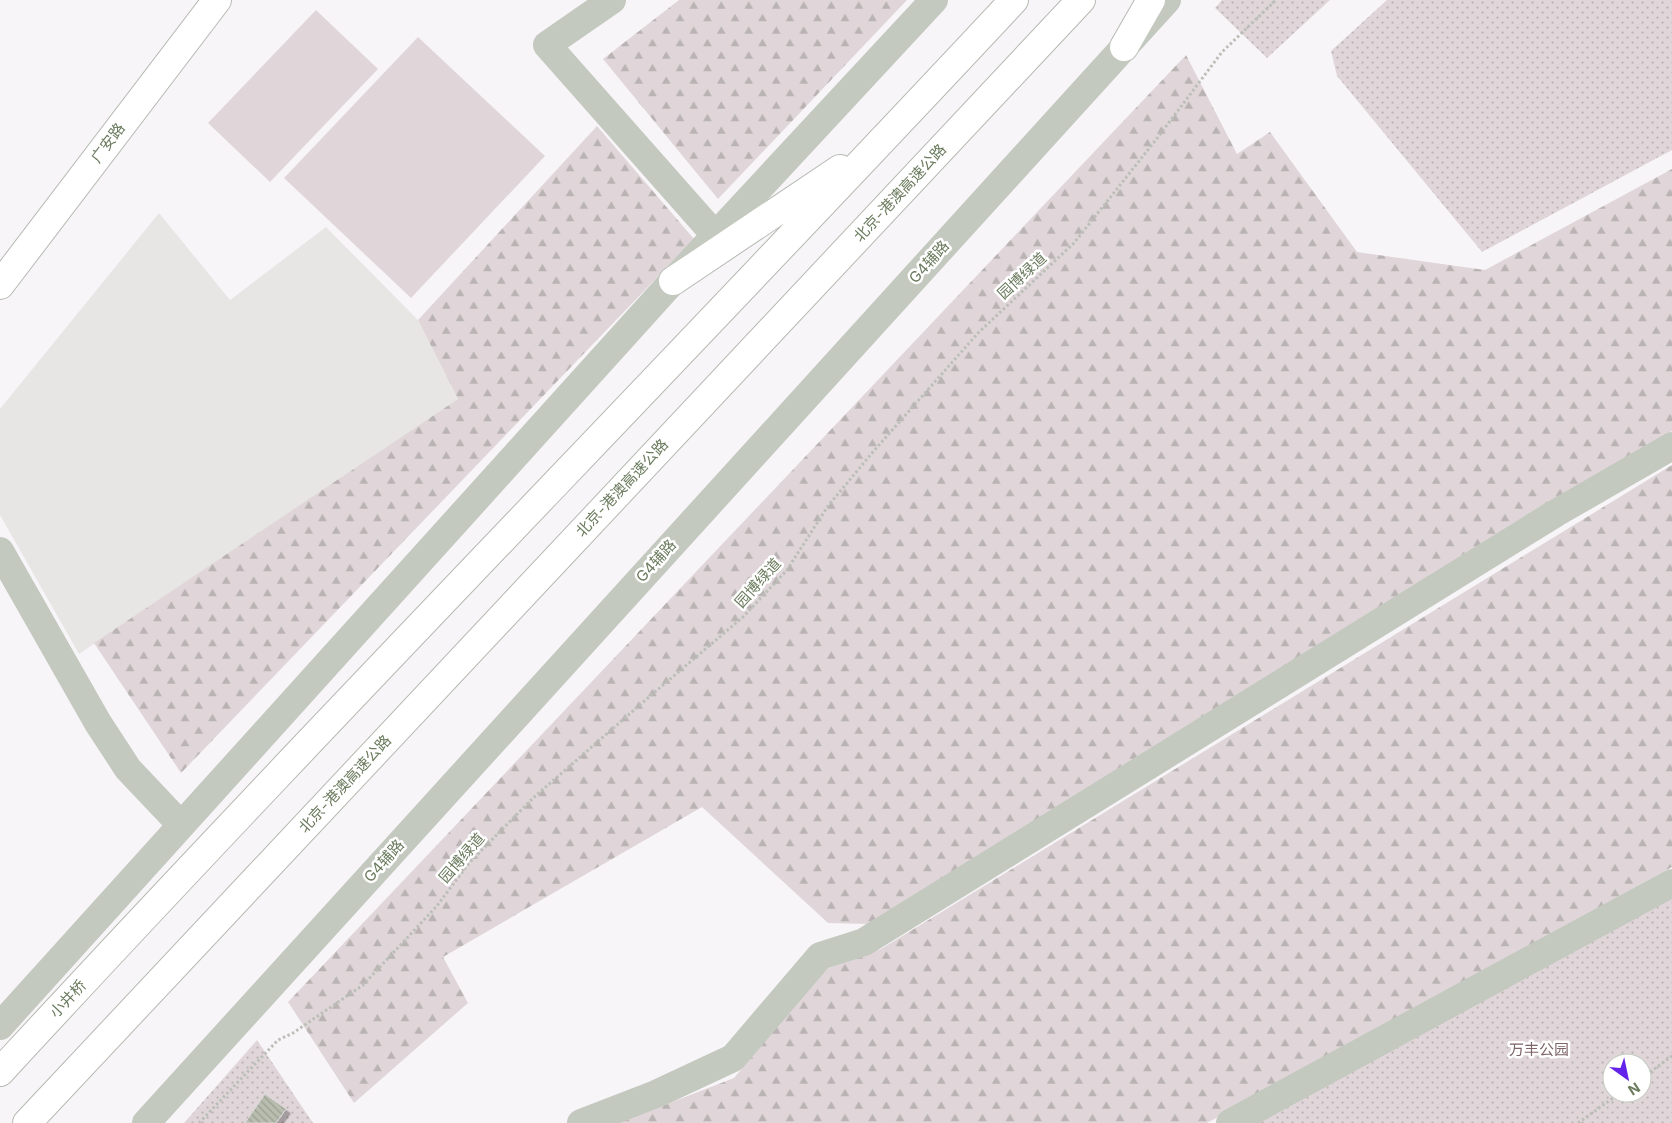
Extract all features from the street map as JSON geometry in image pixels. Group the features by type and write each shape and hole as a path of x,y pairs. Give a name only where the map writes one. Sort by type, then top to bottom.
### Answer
{"highway":[{"name":"广安路","path":"0,285 217,0"},
{"path":"672,281 883,140 1014,0"},
{"name":"北京-港澳高速公路","path":"28,1123 1081,0"},
{"path":"1124,46 1151,0"},
{"name":"小井桥","path":"0,1072 136,925 883,140"}],"street":[{"path":"612,0 548,45 715,235"},
{"path":"0,1026 672,281 934,0"},
{"name":"G4辅路","path":"146,1123 1167,0"},
{"path":"581,1123 656,1094 733,1058 820,956 864,942 1556,513 1672,446"},
{"path":"0,550 98,723 128,769 181,825"},
{"path":"1230,1123 1672,883"}],"path":[{"name":"园博绿道","path":"199,1123 278,1040 293,1033 363,985 436,907 469,863 533,798 750,610 787,570 828,506 872,453 978,332 1074,243 1155,142 1222,52 1276,0"},
{"path":"1652,1071 1672,1056"},
{"path":"1578,1123 1606,1103"}],"shaded area":[{"path":"159,213 230,300 326,227 418,320 458,399 79,654 0,515 0,409"}],"green space":[{"path":"679,0 907,0 718,199 603,59"},
{"path":"1222,0 1330,0 1267,58 1215,8"},
{"path":"1387,0 1672,0 1672,150 1482,252 1337,76 1331,51"},
{"path":"316,10 378,69 270,182 208,123"},
{"path":"418,37 545,156 411,298 284,178"},
{"path":"1186,55 1237,154 1270,132 1357,252 1485,270 1672,169 1672,431 868,924 828,923 702,807 443,957 468,1003 354,1103 288,1002"},
{"path":"597,126 694,239 181,773 94,643 458,399 418,320"},
{"path":"1672,465 1672,867 1207,1123 618,1123 734,1078 826,969 881,949"},
{"name":"万丰公园","path":"1672,894 1672,1123 1256,1123"},
{"path":"257,1040 313,1123 184,1123"}],"building":[{"path":"265,1094 286,1109 276,1123 245,1123"}]}
